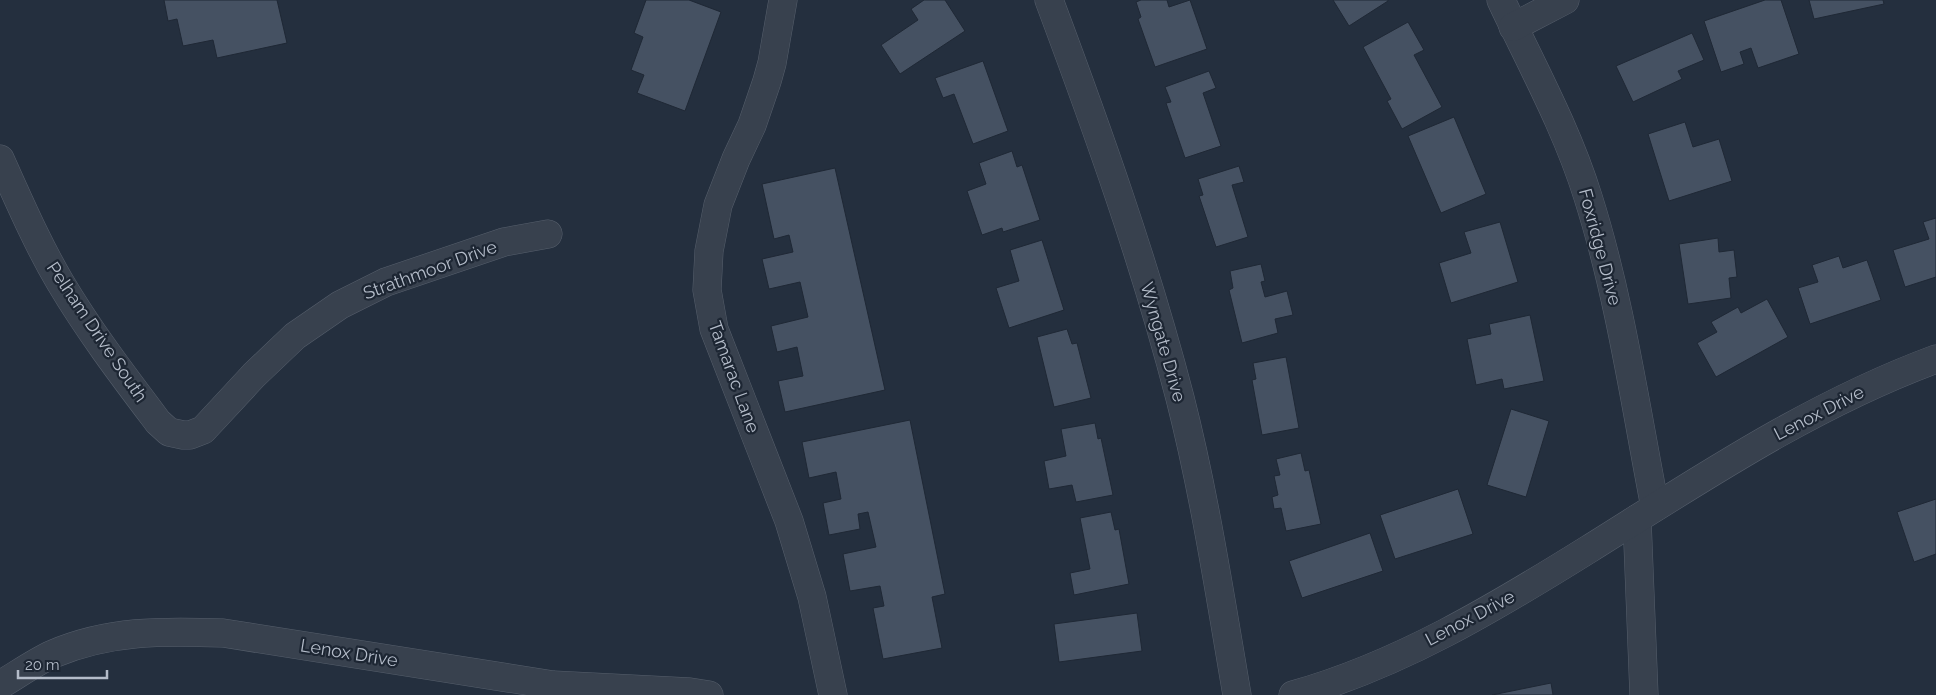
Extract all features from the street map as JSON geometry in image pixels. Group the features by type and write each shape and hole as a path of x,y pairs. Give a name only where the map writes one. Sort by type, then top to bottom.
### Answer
{"street":[{"name":"Tamarac Lane","path":"783,0 770,72 752,125 718,205 709,251 707,290 714,330 789,521 812,597 833,695"},
{"name":"Wyngate Drive","path":"1049,0 1101,138 1151,295 1180,399 1207,521 1237,695"},
{"name":"Foxridge Drive","path":"1501,0 1562,132 1588,196 1610,277 1646,513 1644,695"},
{"path":"1513,27 1565,0"},
{"name":"Pelham Drive South","path":"0,159 33,233 60,282 95,338 158,422 169,432 184,436"},
{"name":"Strathmoor Drive","path":"184,436 203,430 254,375 296,336 340,305 386,282 504,242 548,234"},
{"name":"Lenox Drive","path":"1292,695 1311,690 1387,661 1465,623 1519,592 1729,461 1823,408 1899,373 1936,359"},
{"name":"Lenox Drive","path":"0,685 52,654 94,640 135,633 172,632 223,633 553,685 690,692 709,695"}],"building":[{"path":"164,0 277,0 287,43 217,58 213,40 183,46 177,19 168,21"},
{"path":"646,0 689,0 721,12 685,111 637,93 644,75 631,70 643,37 634,33"},
{"path":"924,0 945,0 965,31 900,74 881,45 918,20 911,9"},
{"path":"1141,0 1167,0 1169,7 1190,0 1207,49 1155,67 1138,19 1141,17 1136,2"},
{"path":"1333,0 1388,0 1388,1 1349,26"},
{"path":"1765,0 1781,0 1799,54 1758,68 1751,48 1740,52 1744,64 1721,72 1704,21"},
{"path":"1809,0 1883,0 1884,4 1814,19"},
{"path":"1408,22 1424,50 1414,55 1442,107 1402,129 1387,101 1391,99 1363,47"},
{"path":"1692,33 1704,60 1678,71 1682,79 1633,102 1616,66"},
{"path":"983,61 1008,131 973,144 954,94 943,98 935,78"},
{"path":"1209,71 1216,88 1203,93 1221,146 1185,158 1166,103 1171,102 1165,87"},
{"path":"1454,117 1486,194 1441,213 1408,136"},
{"path":"1685,122 1693,147 1719,139 1732,181 1669,201 1648,134"},
{"path":"1012,151 1017,167 1022,165 1040,220 1003,232 1002,228 982,235 967,191 986,184 979,163"},
{"path":"1239,166 1244,182 1232,185 1248,237 1216,247 1199,196 1203,195 1198,179"},
{"path":"835,168 885,390 785,412 778,381 803,376 797,347 777,352 771,326 808,317 800,282 769,289 762,259 793,252 789,235 774,239 762,184"},
{"path":"1936,218 1936,277 1905,287 1893,250 1929,239 1923,222"},
{"path":"1500,222 1518,282 1451,303 1439,263 1471,253 1464,232"},
{"path":"1718,238 1719,252 1734,250 1737,277 1729,278 1731,298 1688,304 1679,244"},
{"path":"1042,240 1064,310 1009,328 996,288 1019,281 1010,250"},
{"path":"1839,256 1843,268 1867,260 1881,300 1810,324 1798,288 1818,282 1812,265"},
{"path":"1261,264 1265,281 1261,282 1265,297 1287,291 1293,315 1275,319 1278,333 1242,343 1229,290 1233,288 1230,271"},
{"path":"1767,299 1788,337 1716,377 1697,343 1717,332 1711,322 1738,307 1741,313"},
{"path":"1530,315 1544,381 1504,389 1502,379 1476,385 1467,339 1491,334 1489,324"},
{"path":"1067,329 1072,344 1077,343 1091,398 1054,407 1037,337"},
{"path":"1286,357 1299,428 1262,435 1252,380 1256,379 1253,363"},
{"path":"1511,409 1549,421 1526,497 1487,485"},
{"path":"910,420 945,594 932,597 942,648 883,659 873,608 884,606 880,586 850,591 843,554 876,547 868,512 858,514 860,529 829,535 823,503 841,499 836,472 809,478 802,442"},
{"path":"1095,423 1098,439 1101,438 1113,495 1076,502 1072,485 1049,489 1044,461 1066,456 1061,429"},
{"path":"1301,453 1305,471 1309,470 1321,524 1286,531 1281,508 1274,509 1272,497 1278,495 1274,476 1280,475 1276,459"},
{"path":"1458,489 1473,534 1395,559 1380,515"},
{"path":"1936,499 1936,554 1914,562 1897,512"},
{"path":"1111,512 1115,530 1119,529 1129,584 1074,595 1070,573 1090,569 1080,518"},
{"path":"1370,533 1383,571 1302,598 1289,561"},
{"path":"1137,613 1142,651 1059,662 1054,624"},
{"path":"1551,683 1553,695 1492,695"}]}
